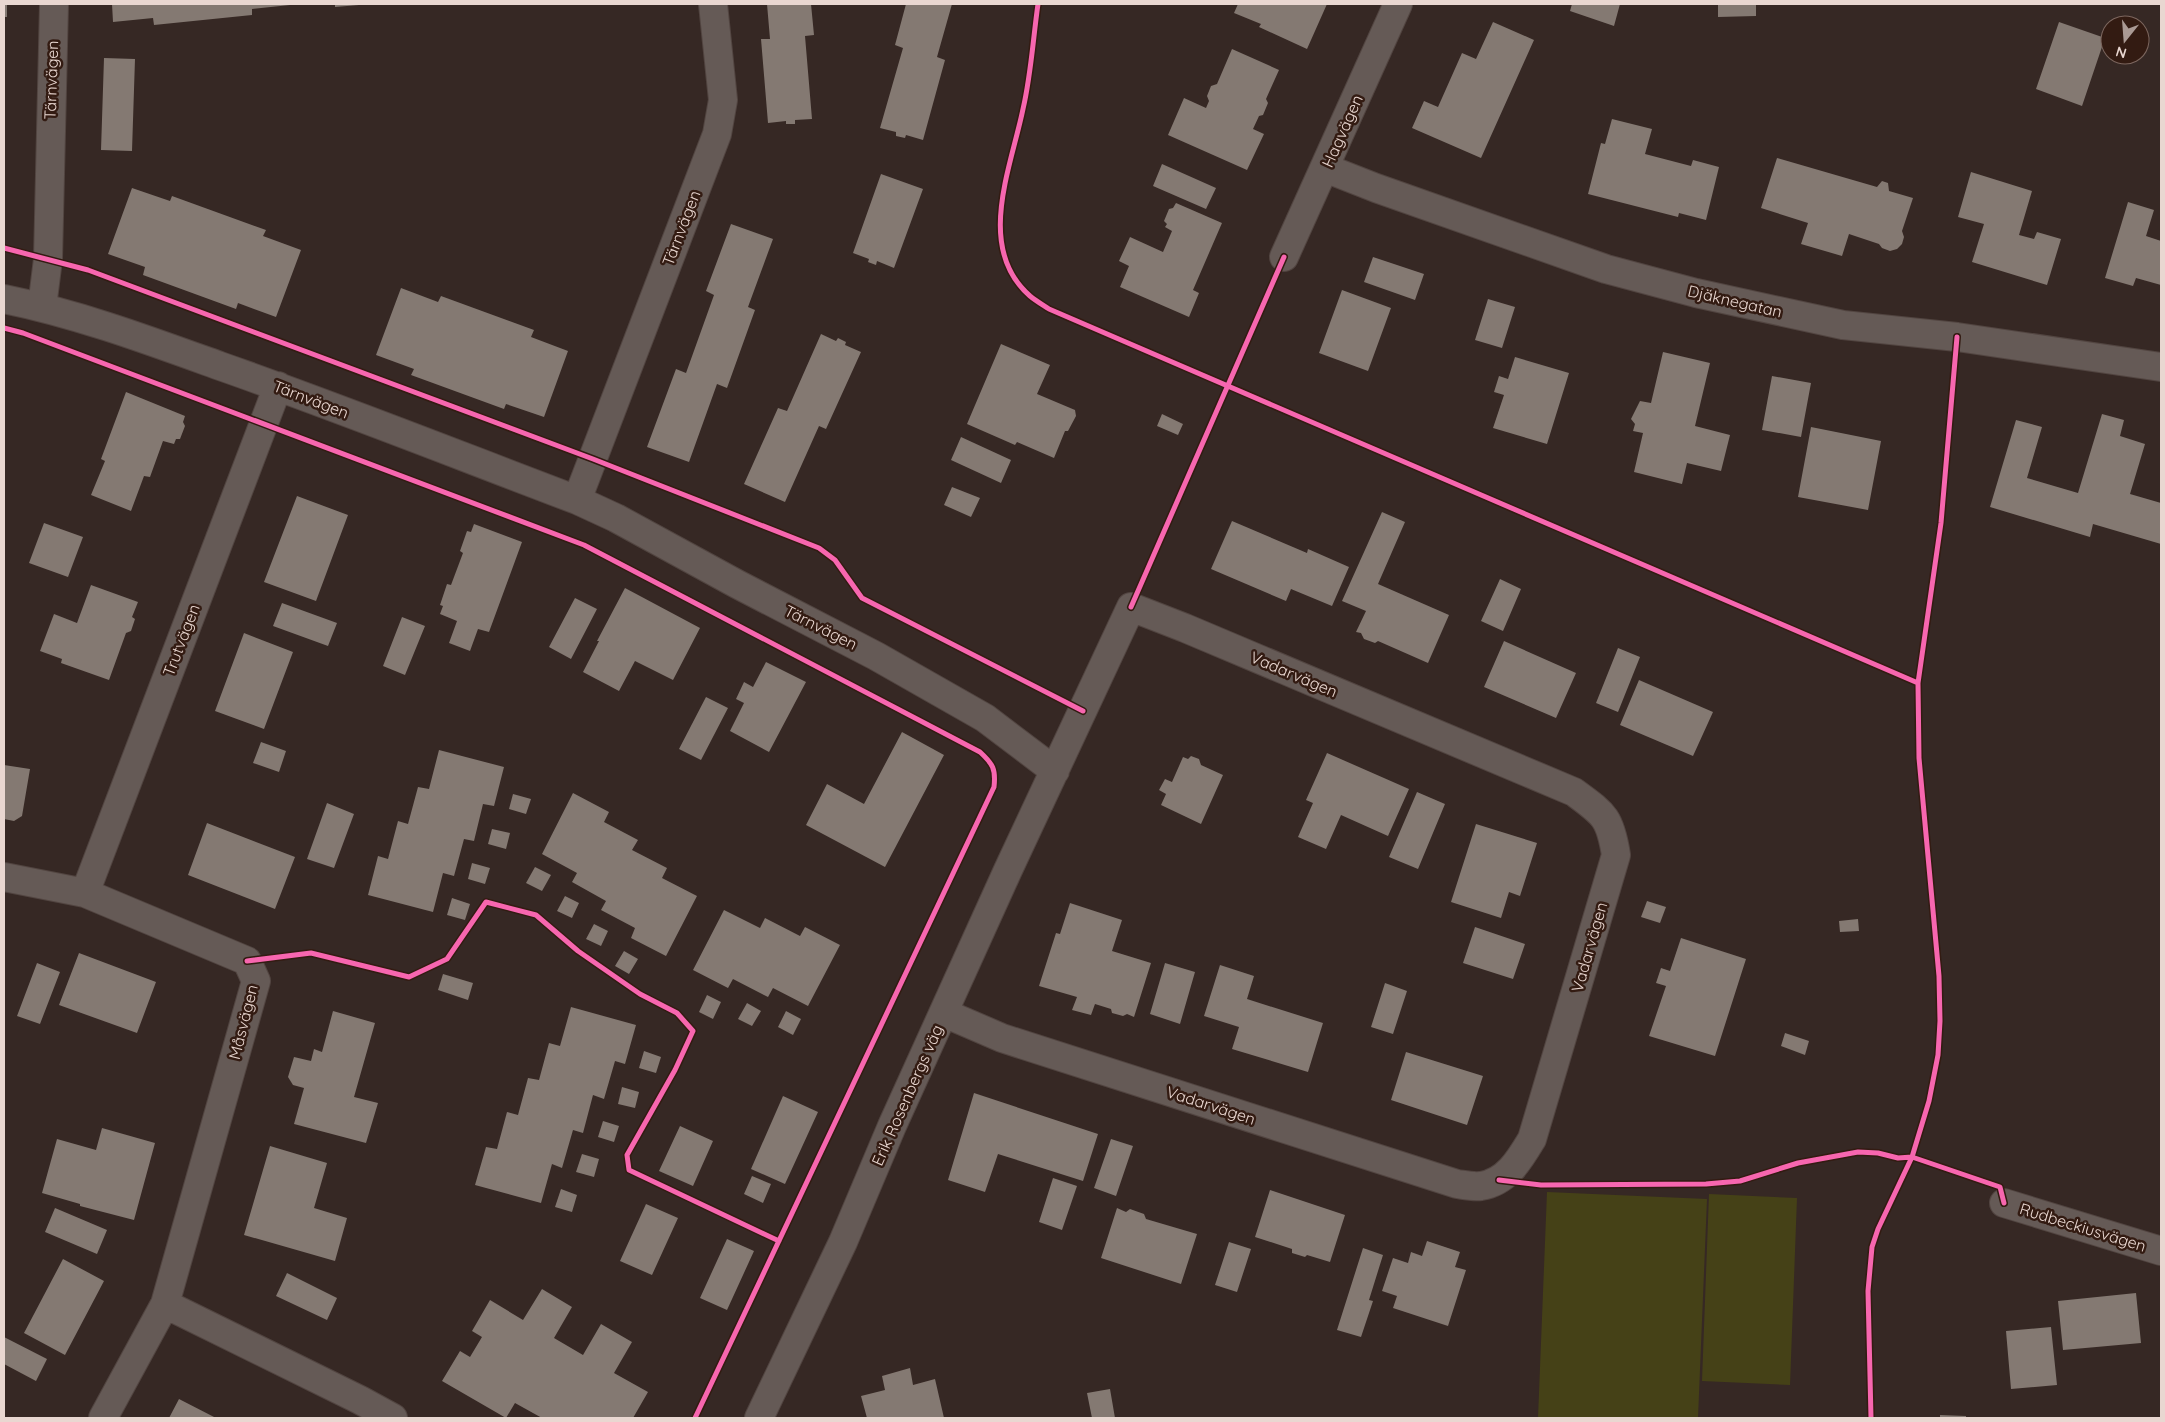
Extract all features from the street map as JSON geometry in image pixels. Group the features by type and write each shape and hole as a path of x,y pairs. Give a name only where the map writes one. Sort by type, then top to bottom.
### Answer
{"street":[{"name":"Tärnvägen","path":"42,307 48,259 54,4"},
{"name":"Tärnvägen","path":"577,500 717,134 723,100 713,4"},
{"name":"Hagvägen","path":"1284,257 1326,168 1398,4"},
{"name":"Djäknegatan","path":"1326,168 1376,188 1597,266 1696,293 1844,325 1957,337 2161,367"},
{"name":"Tärnvägen","path":"4,299 42,307 99,323 278,386 577,500 616,518 737,584 876,656 985,718 1055,771"},
{"name":"Trutvägen","path":"85,893 278,386"},
{"name":"Vadarvägen","path":"944,1014 1002,1038 1457,1184 1480,1187 1499,1180 1517,1164 1532,1139 1616,855 1612,830 1600,810 1574,792 1131,607 1055,771"},
{"name":"Erik Rosenbergs väg","path":"759,1418 842,1242 892,1126 1055,771"},
{"name":"Måsvägen","path":"4,878 85,893 247,961 256,981 165,1304 103,1418"},
{"name":"Rudbeckiusvägen","path":"2004,1203 2161,1251"},
{"path":"165,1304 393,1418"}],"shaded area":[{"path":"1547,1192 1707,1199 1698,1418 1538,1418"},
{"path":"1709,1194 1797,1198 1790,1385 1702,1381"}],"building":[{"path":"4,4 7,4 7,17 4,17"},
{"path":"112,4 290,5 252,9 252,15 154,25 153,18 113,22"},
{"path":"335,4 359,4 359,5 335,7"},
{"path":"767,4 811,4 814,35 805,36 812,119 795,120 795,124 786,124 786,121 768,123 761,39 770,39"},
{"path":"906,4 952,4 937,57 945,60 923,140 906,135 905,138 896,136 896,132 880,128 903,48 895,45"},
{"path":"1238,4 1327,4 1307,49 1259,27 1261,24 1234,13"},
{"path":"1572,4 1620,4 1614,26 1570,11"},
{"path":"1718,4 1756,4 1756,16 1718,17"},
{"path":"1493,22 1534,40 1481,158 1412,128 1424,101 1438,107 1462,53 1476,59"},
{"path":"2059,22 2100,36 2100,53 2082,106 2036,89"},
{"path":"1232,49 1279,70 1266,99 1268,103 1263,115 1259,116 1253,129 1264,134 1247,170 1168,135 1184,98 1206,108 1209,101 1207,96 1211,86 1217,84"},
{"path":"104,58 135,59 132,151 101,150"},
{"path":"1612,119 1652,129 1645,154 1691,166 1693,160 1719,167 1706,220 1679,213 1678,217 1588,194 1601,143 1605,144"},
{"path":"1777,158 1877,187 1882,181 1888,183 1889,191 1913,198 1902,231 1904,237 1902,244 1897,249 1890,251 1882,248 1879,244 1849,234 1842,256 1801,244 1808,223 1761,208"},
{"path":"1162,164 1216,188 1206,209 1153,186"},
{"path":"1971,172 2032,191 2019,235 2034,239 2037,232 2061,239 2047,285 1972,262 1984,224 1958,217"},
{"path":"881,174 923,189 894,268 877,261 876,265 868,262 869,259 853,253"},
{"path":"132,188 170,201 172,196 266,230 263,236 301,250 276,317 238,303 236,309 143,275 145,267 108,254"},
{"path":"2128,202 2154,210 2146,236 2161,241 2161,285 2136,278 2133,286 2105,278"},
{"path":"1176,203 1222,223 1193,290 1199,293 1189,317 1120,287 1129,266 1119,261 1130,237 1163,252 1172,231 1165,227 1167,224 1164,221 1169,209 1173,208"},
{"path":"731,224 773,239 748,307 755,310 727,388 717,384 689,462 647,447 676,369 686,373 714,295 706,291"},
{"path":"1373,257 1424,274 1415,300 1364,282"},
{"path":"401,288 438,302 441,296 534,330 531,337 568,351 544,417 506,404 504,409 411,375 414,369 376,355"},
{"path":"1342,290 1391,308 1368,371 1319,353"},
{"path":"1488,299 1515,307 1502,348 1475,340"},
{"path":"821,334 836,341 838,338 846,342 845,345 861,352 826,429 819,426 785,502 744,484 778,408 787,411"},
{"path":"1001,344 1050,365 1037,394 1075,410 1076,416 1068,431 1065,431 1054,458 1017,442 1015,445 967,424"},
{"path":"1663,352 1710,363 1695,426 1730,435 1721,471 1687,463 1682,484 1634,472 1643,433 1633,431 1635,424 1631,419 1640,401 1651,403"},
{"path":"1515,357 1569,373 1547,444 1493,428 1504,395 1494,392 1499,376 1508,379"},
{"path":"1772,376 1811,383 1801,437 1762,430"},
{"path":"126,392 185,416 183,422 185,426 180,439 176,439 174,444 163,441 150,477 144,476 131,511 91,495 105,461 101,459"},
{"path":"1162,414 1183,424 1178,435 1157,426"},
{"path":"2102,414 2124,420 2120,436 2145,444 2130,494 2161,503 2161,544 2093,524 2090,537 1990,507 2016,420 2042,427 2027,478 2078,493"},
{"path":"1811,427 1881,441 1868,510 1798,497"},
{"path":"961,437 1011,460 1001,483 951,460"},
{"path":"952,487 980,498 971,517 944,505"},
{"path":"297,496 348,515 316,601 264,582"},
{"path":"1382,512 1405,522 1378,584 1449,615 1428,663 1378,641 1375,643 1364,639 1361,633 1356,632 1366,611 1342,601"},
{"path":"1232,521 1307,553 1308,549 1349,567 1332,606 1291,589 1286,601 1211,569"},
{"path":"44,523 83,537 68,577 29,563"},
{"path":"474,524 522,542 489,632 478,629 470,651 449,643 457,621 440,614 443,606 440,605 447,584 451,585 463,553 460,551 467,531 471,532"},
{"path":"1500,579 1521,589 1503,631 1481,621"},
{"path":"91,585 138,602 132,617 135,619 131,631 126,633 109,680 61,663 62,659 40,651 54,614 77,623"},
{"path":"625,588 700,628 673,680 635,661 619,691 583,672"},
{"path":"575,598 597,609 571,659 549,647"},
{"path":"282,603 337,623 328,646 273,626"},
{"path":"402,617 425,626 405,675 383,666"},
{"path":"244,633 293,652 264,729 215,711"},
{"path":"1504,641 1576,673 1556,718 1484,687"},
{"path":"1618,648 1640,657 1618,712 1596,703"},
{"path":"766,662 806,682 769,752 730,731 744,703 736,699 744,682 753,687"},
{"path":"1639,680 1713,712 1693,756 1620,725"},
{"path":"706,697 728,708 701,760 679,749"},
{"path":"902,732 944,755 885,867 806,825 827,784 864,804"},
{"path":"261,742 286,751 279,772 253,763"},
{"path":"439,750 504,767 494,806 483,804 474,841 464,839 454,876 443,873 433,912 368,895 378,856 388,859 398,821 408,824 418,787 429,789"},
{"path":"1327,753 1409,789 1388,836 1341,815 1326,849 1298,837 1313,803 1306,800"},
{"path":"1191,756 1199,759 1201,765 1223,775 1201,824 1161,805 1166,794 1159,790 1165,779 1172,782 1183,757 1188,759"},
{"path":"4,765 30,769 22,816 14,821 4,819"},
{"path":"1417,792 1445,804 1418,869 1389,857"},
{"path":"573,793 609,812 604,822 638,840 632,850 667,868 662,878 697,896 666,956 631,938 635,928 601,910 606,901 572,882 577,873 542,854"},
{"path":"513,794 531,799 526,814 509,809"},
{"path":"327,803 354,814 334,868 307,859"},
{"path":"207,823 295,857 275,909 188,875"},
{"path":"1476,824 1537,843 1520,896 1509,892 1501,918 1451,902"},
{"path":"492,829 510,833 506,849 488,844"},
{"path":"472,863 490,868 485,884 468,879"},
{"path":"535,867 551,875 542,891 526,883"},
{"path":"565,896 579,903 572,918 557,911"},
{"path":"452,898 470,904 465,920 447,915"},
{"path":"1647,901 1666,907 1660,923 1641,917"},
{"path":"1070,903 1122,920 1112,951 1151,963 1134,1017 1127,1014 1123,1016 1112,1013 1111,1009 1095,1004 1091,1015 1072,1010 1077,997 1039,986 1056,933 1060,934"},
{"path":"724,910 760,928 765,918 800,936 805,927 840,945 808,1006 773,988 768,997 733,979 728,988 693,970"},
{"path":"1858,919 1859,931 1840,932 1839,921"},
{"path":"594,924 608,931 601,946 586,939"},
{"path":"1475,927 1525,944 1513,979 1463,963"},
{"path":"1681,938 1746,959 1715,1056 1649,1036 1666,986 1656,983 1661,968 1670,971"},
{"path":"624,951 638,959 629,974 615,966"},
{"path":"79,953 156,982 137,1033 59,1005"},
{"path":"37,963 60,972 40,1024 17,1016"},
{"path":"1165,963 1195,972 1180,1024 1150,1014"},
{"path":"1220,965 1254,976 1247,999 1323,1023 1308,1072 1232,1049 1239,1027 1204,1016"},
{"path":"443,974 473,983 468,1000 438,990"},
{"path":"1385,983 1407,991 1393,1034 1371,1027"},
{"path":"707,995 721,1002 713,1019 699,1012"},
{"path":"747,1003 761,1011 752,1026 738,1019"},
{"path":"571,1007 636,1025 625,1064 615,1061 604,1099 593,1095 583,1133 573,1130 562,1168 552,1164 541,1203 475,1185 486,1147 497,1149 507,1112 518,1115 528,1078 539,1080 549,1043 560,1046"},
{"path":"333,1011 375,1023 354,1097 378,1103 366,1143 294,1124 304,1088 293,1085 288,1077 294,1057 311,1061 314,1049 322,1052"},
{"path":"786,1011 801,1019 793,1035 778,1027"},
{"path":"1785,1033 1809,1041 1805,1055 1781,1046"},
{"path":"644,1051 661,1057 656,1073 639,1068"},
{"path":"1406,1052 1483,1076 1467,1125 1391,1100"},
{"path":"622,1087 639,1092 635,1108 618,1104"},
{"path":"974,1093 1098,1134 1083,1181 998,1154 985,1192 948,1180"},
{"path":"783,1096 818,1112 785,1184 751,1169"},
{"path":"603,1121 619,1126 614,1142 598,1137"},
{"path":"680,1126 713,1141 693,1186 659,1171"},
{"path":"102,1128 155,1143 134,1220 80,1206 80,1204 42,1193 57,1139 96,1150"},
{"path":"1111,1139 1133,1146 1116,1196 1094,1188"},
{"path":"270,1146 327,1163 314,1208 347,1218 335,1261 244,1235"},
{"path":"582,1154 599,1159 594,1177 576,1172"},
{"path":"752,1176 771,1184 763,1203 744,1194"},
{"path":"1053,1178 1077,1186 1062,1230 1039,1222"},
{"path":"561,1189 577,1195 572,1212 555,1207"},
{"path":"1270,1190 1345,1215 1330,1262 1307,1255 1305,1257 1292,1253 1292,1249 1255,1237"},
{"path":"646,1204 678,1218 652,1275 620,1261"},
{"path":"55,1208 107,1230 97,1254 45,1232"},
{"path":"1117,1208 1126,1212 1130,1209 1144,1214 1146,1219 1197,1234 1181,1284 1101,1258"},
{"path":"727,1239 754,1251 727,1310 700,1298"},
{"path":"1427,1241 1460,1252 1455,1267 1466,1270 1448,1326 1393,1308 1397,1296 1382,1291 1393,1258 1408,1263 1411,1252 1422,1256"},
{"path":"1229,1242 1251,1249 1237,1292 1215,1285"},
{"path":"1363,1248 1383,1255 1369,1300 1373,1301 1361,1337 1337,1330"},
{"path":"63,1259 104,1281 65,1355 24,1333"},
{"path":"287,1273 337,1298 327,1320 276,1296"},
{"path":"542,1289 572,1307 554,1338 583,1355 601,1324 632,1342 614,1373 648,1392 633,1418 542,1418 515,1403 506,1418 442,1381 460,1351 470,1357 482,1337 472,1331 490,1300 523,1320"},
{"path":"2136,1293 2141,1343 2063,1350 2058,1301"},
{"path":"2051,1327 2057,1385 2011,1389 2006,1331"},
{"path":"4,1337 47,1359 36,1381 4,1364"},
{"path":"910,1368 913,1385 935,1379 944,1418 867,1418 861,1396 885,1390 882,1376"},
{"path":"1110,1389 1115,1418 1092,1418 1087,1393"},
{"path":"179,1399 216,1418 169,1418"},
{"path":"1940,1415 1966,1416 1966,1418 1940,1418"}],"cycle path":[{"path":"1038,4 1026,96 1005,181 1000,231 1004,255 1013,277 1032,298 1049,309 1918,683"},
{"path":"4,248 88,270 593,459 819,548 835,560 862,598 1083,711"},
{"path":"1131,607 1284,257"},
{"path":"4,328 23,333 584,545 980,752 993,767 994,787 695,1418"},
{"path":"1871,1418 1868,1291 1872,1247 1878,1229 1912,1157 1929,1101 1938,1055 1940,1021 1939,976 1919,758 1918,683 1941,523 1957,337"},
{"path":"247,961 311,953 409,977 447,959 486,902 536,915 578,951 640,994 677,1013 693,1031 675,1070 627,1155 629,1170 779,1241"},
{"path":"1499,1180 1541,1185 1706,1184 1740,1181 1798,1163 1858,1152 1878,1153 1898,1158 1912,1157 2000,1187 2004,1203"}]}
